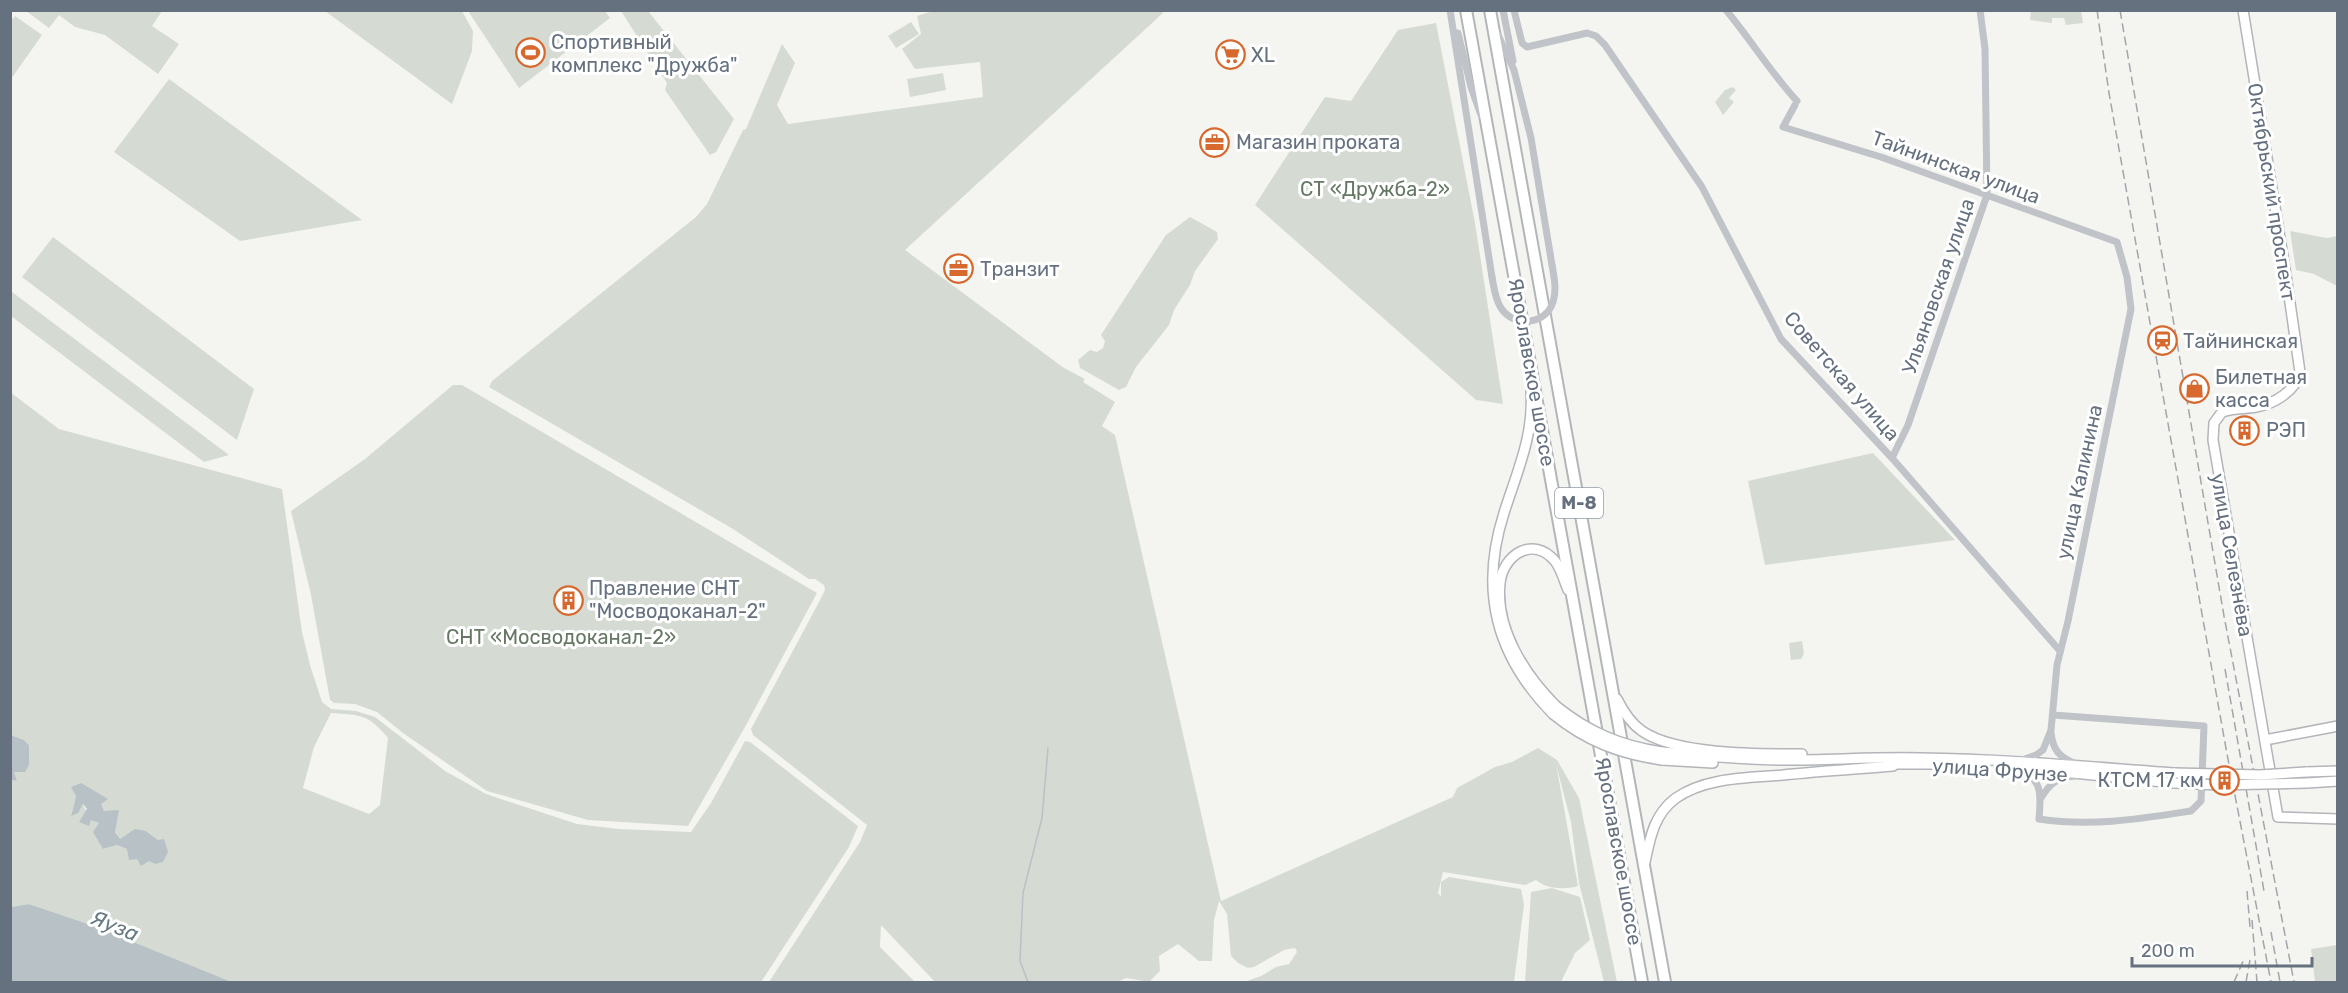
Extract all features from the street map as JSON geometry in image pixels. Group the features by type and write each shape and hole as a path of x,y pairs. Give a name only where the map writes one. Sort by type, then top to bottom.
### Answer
{"highway":[{"name":"Ярославское шоссе","path":"1467,10 1642,982"},
{"name":"Ярославское шоссе","path":"1490,10 1665,982"}],"main road":[{"name":"Октябрьский проспект","path":"2215,421 2225,411 2259,407 2274,400 2294,386 2300,372 2243,12"},
{"path":"1530,360 1531,425 1495,544 1492,589 1495,611 1506,649 1524,680 1554,710"},
{"name":"улица Селезнёва","path":"2215,421 2212,432 2214,450 2278,817 2337,819"},
{"path":"1554,710 1519,659 1506,628 1500,584 1503,571 1512,555 1526,549 1540,550 1548,554 1556,562 1561,572 1576,615"},
{"path":"1613,690 1622,710 1634,724 1648,735 1680,745 1759,753 1878,753 1923,761"},
{"name":"улица Фрунзе","path":"1554,710 1576,732 1599,744 1629,754 1763,766 1923,761 2015,764 2175,778 2218,786 2337,781"},
{"path":"2265,740 2337,726"},
{"path":"1644,865 1652,831 1659,815 1675,799 1696,788 1732,779 1923,761"},
{"name":"улица Фрунзе","path":"2175,778 2337,771"}],"street":[{"path":"1452,10 1471,87 1490,136"},
{"path":"1452,10 1496,298 1501,309 1513,320 1530,322 1548,312 1555,292 1531,138 1514,70 1503,10"},
{"name":"Советская улица","path":"1514,10 1522,43 1527,47 1587,33 1596,36 1605,45 1702,187 1781,339 1892,458 2060,651"},
{"name":"Тайнинская улица","path":"1726,10 1796,103 1783,127 1881,157 2117,242"},
{"name":"Ульяновская улица","path":"1892,458 1908,425 1987,195 1985,49 1980,10"},
{"path":"1492,23 1514,70"},
{"name":"улица Калинина","path":"2051,730 2060,651 2131,309 2127,277 2117,242"},
{"path":"2051,730 2039,753 2015,764 2034,778 2040,788 2039,819 2080,824 2129,821 2191,812 2201,801 2204,726 2053,715"},
{"path":"2051,730 2053,744 2058,754 2082,771"},
{"path":"2041,798 2047,787 2055,780 2082,771"}],"green space":[{"path":"1161,10 1163,13 905,250 1064,368 1085,379 1083,382 1115,402 1102,426 1115,435 1221,901 1453,797 1457,788 1495,767 1512,762 1538,748 1557,760 1579,798 1617,982 1604,982 1579,883 1571,822 1556,764 1578,886 1556,888 1536,880 1525,885 1443,872 1438,893 1441,897 1441,882 1449,877 1521,889 1524,905 1514,982 1244,982 1276,967 1289,964 1297,952 1295,948 1284,950 1254,967 1248,968 1238,963 1231,956 1227,914 1219,901 1214,920 1212,961 1199,961 1178,944 1159,956 1160,971 1149,982 1126,978 1117,982 935,982 881,925 880,947 915,982 769,982 860,842 867,825 753,735 751,729 819,602 825,590 824,585 815,579 809,579 733,529 489,387 492,381 696,217 707,204 743,130 746,129 782,44 795,63 777,105 788,124 983,97 980,62 915,69 902,49 921,34 917,16 933,11"},
{"path":"2031,10 2081,11 2083,23 2066,25 2064,18 2052,18 2052,23 2030,20"},
{"path":"26,11 162,11 152,26 179,44 158,74 105,35 75,27 59,15 49,28"},
{"path":"325,11 462,11 473,31 472,51 452,104"},
{"name":"Спортивный комплекс \"Дружба\"","path":"468,11 605,11 610,18 519,88"},
{"path":"621,11 648,11 734,119 716,152 710,155 665,90 667,83"},
{"path":"15,16 42,35 11,79 11,21"},
{"path":"911,22 919,34 896,48 888,36"},
{"name":"СТ «Дружба-2»","path":"1436,23 1475,223 1503,404 1476,400 1255,205 1325,97 1351,101 1398,30"},
{"path":"943,73 946,90 910,97 907,79"},
{"path":"169,79 362,220 240,241 114,152"},
{"path":"1733,87 1736,90 1729,98 1734,102 1723,115 1715,102 1725,90"},
{"path":"1190,217 1217,232 1218,239 1195,271 1190,285 1174,310 1169,325 1136,367 1126,387 1119,390 1080,368 1078,360 1090,350 1097,352 1103,348 1105,341 1101,335 1166,235"},
{"path":"2290,231 2327,238 2337,236 2337,286 2314,274 2296,270"},
{"path":"53,237 254,389 237,440 22,277"},
{"path":"12,292 229,455 204,462 11,316"},
{"name":"СНТ «Мосводоканал-2»","path":"453,385 462,385 817,593 745,727 688,826 588,820 487,791 403,733 377,712 355,704 334,703 330,700 311,595 291,511 365,459"},
{"path":"10,392 59,429 282,489 302,632 322,702 331,709 356,711 375,717 445,771 486,794 577,824 619,829 691,832 711,803 745,741 750,742 858,826 849,847 761,982 232,982 94,926 29,904 11,907 11,780 17,781 14,772 29,765 29,745 24,740 11,735","holes":["331,713 363,717 375,724 388,738 380,805 369,814 303,788 314,747","76,796 100,804 120,840 146,831 158,840 127,849 117,845 103,849 99,823 91,819 82,803 71,815"]},
{"path":"1873,453 1955,540 1765,565 1748,481"},
{"path":"1802,641 1804,654 1801,659 1791,660 1789,643"},
{"path":"1552,888 1580,897 1590,940 1575,953 1561,982 1525,982 1531,892"},
{"path":"2337,945 2337,982 2315,982 2311,949"}],"shaded area":[{"path":"11,735 24,740 29,745 29,765 25,772 14,772 17,781 11,780"},
{"path":"81,783 108,799 101,804 104,811 119,810 115,832 120,839 135,829 146,831 158,840 164,839 168,852 163,862 155,864 149,861 141,866 137,859 129,860 127,849 117,845 103,849 93,832 99,823 91,820 89,826 79,822 87,809 83,804 78,813 71,816 76,796 71,787"},
{"path":"29,904 94,926 232,982 11,982 11,907"}],"waterway":[{"path":"1028,982 1020,961 1023,893 1042,818 1048,748"}],"railway":[{"path":"2097,10 2109,93 2227,754 2271,982"},
{"path":"2120,10 2224,616 2294,982"},
{"path":"2225,669 2264,891"},
{"path":"2247,891 2250,927"},
{"path":"2252,920 2257,982"},
{"path":"2271,932 2280,982"},
{"path":"2234,982 2244,959"},
{"path":"2246,982 2250,960"}],"place":[{"name":"Спортивный комплекс \"Дружба\"","path":"530,53"},
{"name":"XL","path":"1230,55"},
{"name":"Магазин проката","path":"1215,142"},
{"name":"Транзит","path":"959,269"},
{"name":"Тайнинская","path":"2162,341"},
{"name":"Билетная касса","path":"2194,388"},
{"name":"РЭП","path":"2245,430"},
{"name":"Правление СНТ \"Мосводоканал-2\"","path":"568,600"},
{"name":"КТСМ 17 км","path":"2225,780"}],"water label":[{"name":"Яуза","path":"115,926"}]}
